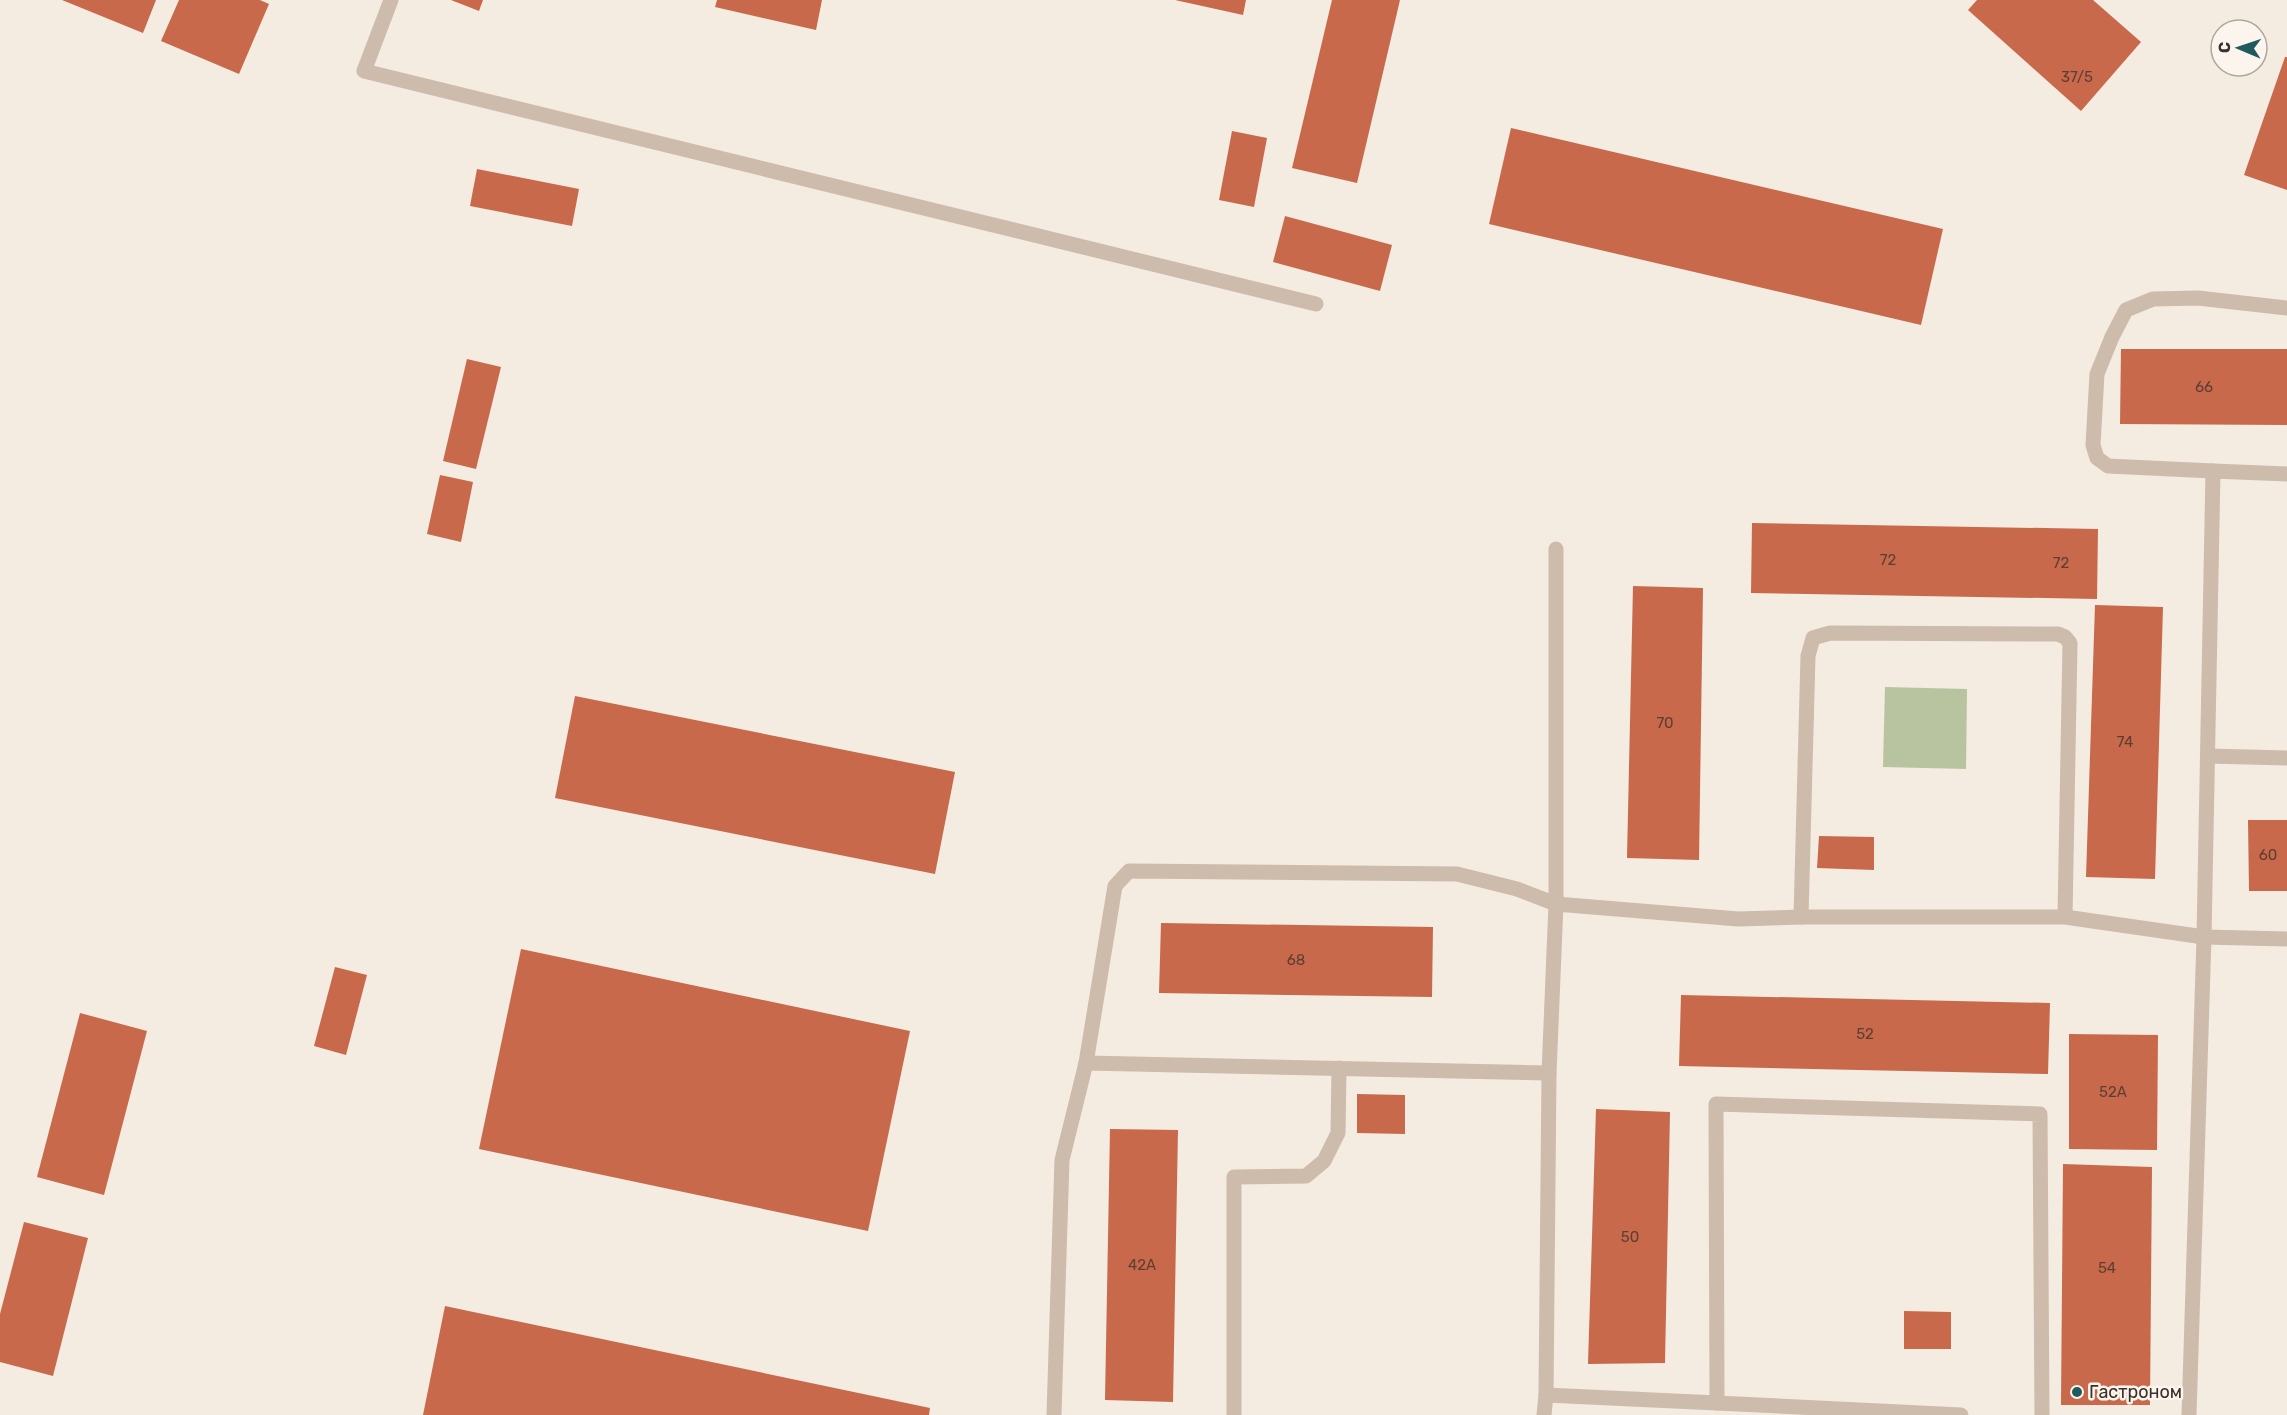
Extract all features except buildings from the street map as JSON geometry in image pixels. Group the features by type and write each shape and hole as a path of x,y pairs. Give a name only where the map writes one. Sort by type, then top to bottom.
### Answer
{"lane":[{"path":"391,0 364,71 1316,304"},
{"path":"2287,308 2198,298 2153,298 2126,310 2097,374 2093,445 2097,458 2108,466 2287,474"},
{"path":"2189,1415 2204,937 2213,471"},
{"path":"1544,1415 1549,1073 1556,904 1556,549"},
{"path":"1801,917 1808,656 1813,638 1830,633 2058,634 2070,643 2065,917"},
{"path":"2208,756 2287,758"},
{"path":"1054,1415 1062,1160 1086,1063 1115,886 1129,871 1457,874 1517,889 1556,904 1738,919 2065,917 2204,937 2287,939"},
{"path":"1086,1063 1549,1073"},
{"path":"1234,1415 1234,1177 1306,1176 1324,1161 1338,1133 1339,1068"},
{"path":"1717,1403 1716,1104 2040,1114 2042,1415"},
{"path":"1546,1395 1960,1415"}],"green space":[{"path":"1885,687 1967,689 1966,769 1883,767"}],"place":[{"name":"Гастроном","path":"2077,1392"}]}
